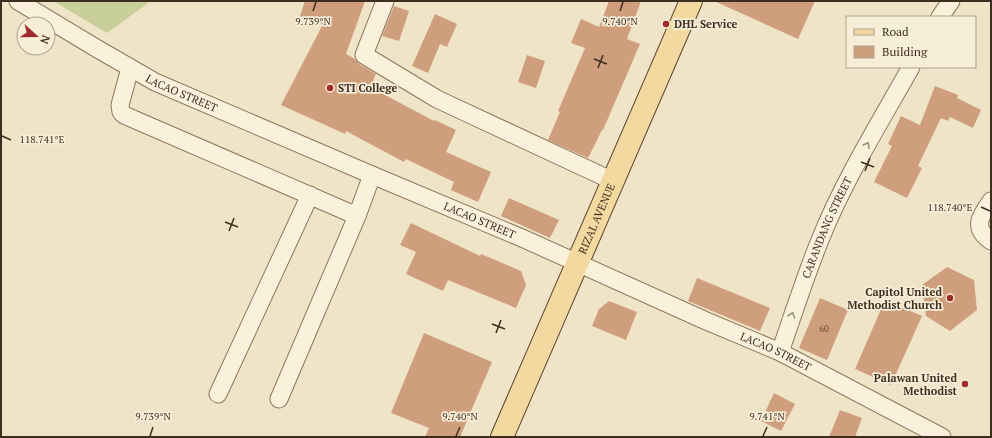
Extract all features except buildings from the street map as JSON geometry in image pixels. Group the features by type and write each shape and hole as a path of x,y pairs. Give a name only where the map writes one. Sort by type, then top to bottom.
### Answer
{"main road":[{"name":"RIZAL AVENUE","path":"502,437 691,1"}],"street":[{"name":"LACAO STREET","path":"18,1 155,82 522,238 780,352 942,437"},
{"path":"385,1 364,55 438,99 613,181"},
{"path":"941,16 951,1"},
{"path":"130,68 120,105 121,112 124,116 357,216"},
{"name":"CARANDANG STREET","path":"780,352 820,239 838,199 910,68"},
{"path":"279,399 357,216 372,175"},
{"path":"218,394 310,195"},
{"path":"991,201 984,211 979,224 980,230 985,237 991,240"}],"green space":[{"path":"53,1 151,1 107,33"}],"place":[{"name":"DHL Service","path":"666,24"},
{"name":"STI College","path":"330,88"},
{"name":"Capitol United Methodist Church","path":"950,298"},
{"name":"Palawan United Methodist","path":"965,384"}]}
